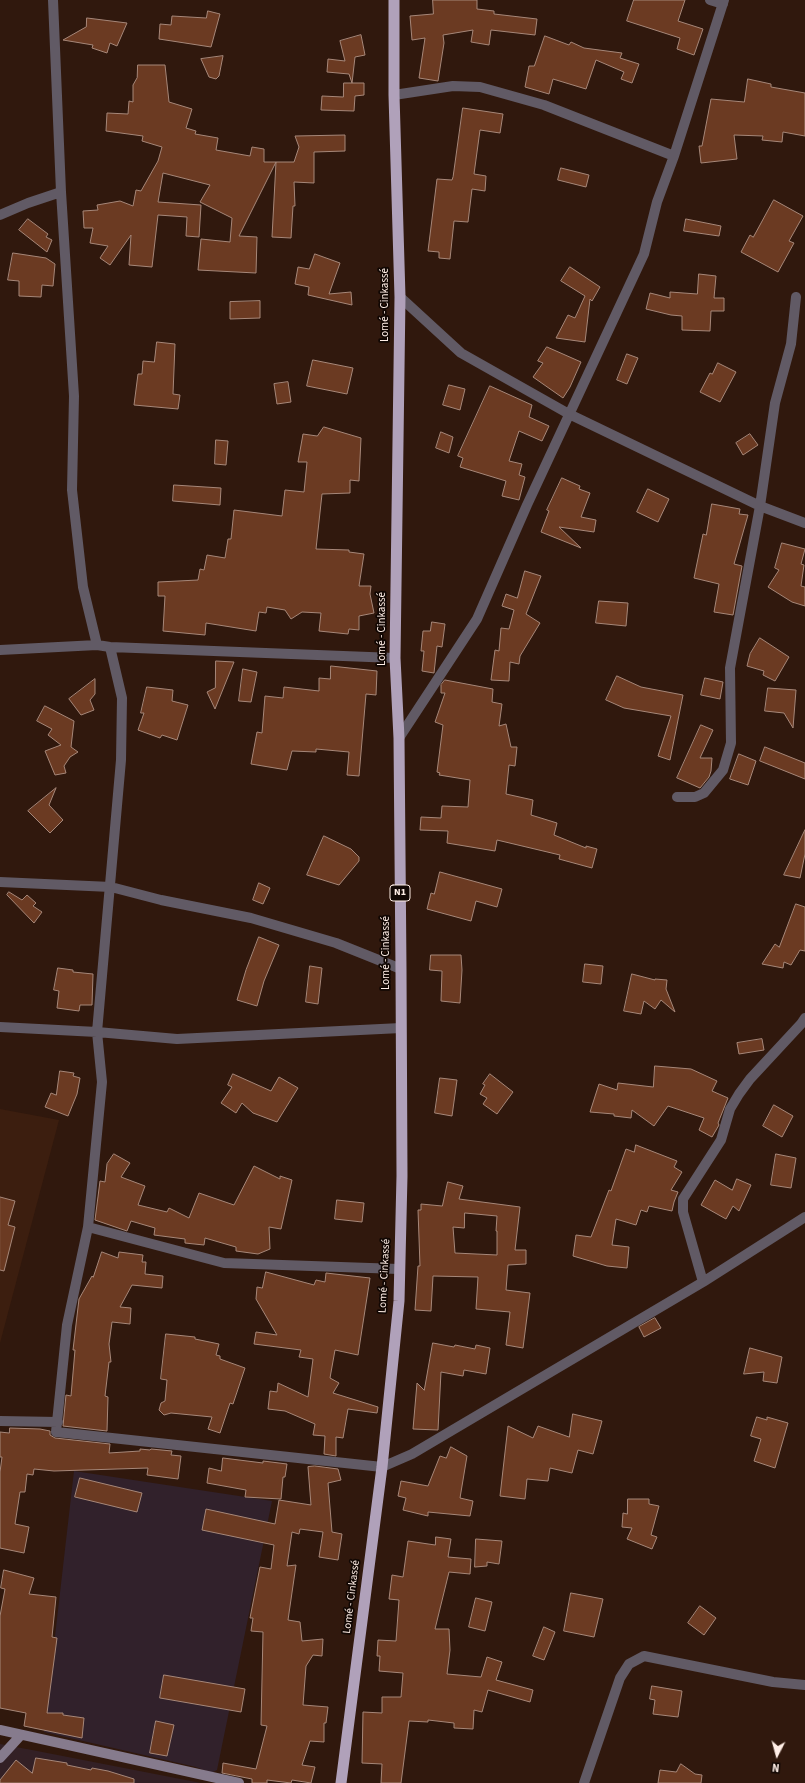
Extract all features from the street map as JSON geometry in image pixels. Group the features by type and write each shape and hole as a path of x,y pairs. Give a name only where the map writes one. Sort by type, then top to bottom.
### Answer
{"highway":[{"name":"Lomé - Cinkassé","path":"341,1783 382,1466 398,1301 402,1176 398,738 395,658 400,297 394,95 394,0"}],"main road":[{"path":"0,1730 239,1783"},
{"path":"0,1758 21,1735"}],"street":[{"path":"53,0 61,192 74,396 72,490 83,588 97,645"},
{"path":"398,738 477,620 569,414 585,383 644,254 657,202 674,156 724,2 710,0"},
{"path":"394,95 453,86 480,87 544,105 674,156"},
{"path":"0,215 28,203 61,192"},
{"path":"400,297 461,353 569,414 760,506 805,523"},
{"path":"677,797 695,797 704,793 724,770 731,743 730,668 760,506 775,403 791,344 796,297"},
{"path":"0,650 97,645 110,647 395,658"},
{"path":"110,647 122,698 121,760 97,1032 102,1082 88,1227 67,1325 56,1432 382,1466 412,1454 703,1282 805,1217"},
{"path":"0,882 110,887 160,900 251,918 336,943 401,969"},
{"path":"703,1282 683,1212 683,1200 721,1140 730,1108 739,1094 750,1079 805,1018"},
{"path":"0,1027 97,1032 177,1039 400,1028"},
{"path":"88,1227 224,1263 399,1269"},
{"path":"0,1421 58,1422"},
{"path":"584,1783 620,1678 629,1664 644,1656 773,1682 805,1685"}],"shaded area":[{"path":"0,1109 59,1120 0,1343"},
{"path":"74,1471 272,1501 217,1770 211,1773 196,1767 44,1732"},
{"path":"0,1744 32,1750 201,1783 0,1783"}],"building":[{"path":"433,0 477,0 477,9 494,11 494,14 537,19 535,35 491,30 489,45 471,42 473,30 443,35 444,43 438,81 419,78 425,38 412,40 410,16 433,14"},
{"path":"634,0 685,0 678,21 703,29 694,55 677,49 680,38 627,21"},
{"path":"208,11 220,14 211,47 159,39 160,24 171,25 172,16 206,18"},
{"path":"87,18 127,23 117,46 110,43 107,53 92,48 93,45 63,40 86,27"},
{"path":"361,35 365,55 355,57 352,83 349,74 327,72 328,59 345,61 340,41"},
{"path":"545,36 569,45 571,42 584,48 622,53 620,58 639,64 632,83 621,79 624,72 596,60 586,89 553,79 549,94 525,87 529,66 534,66"},
{"path":"223,56 219,76 216,79 209,77 201,59"},
{"path":"138,65 165,65 169,102 192,109 186,128 196,131 195,134 218,138 216,150 250,156 252,147 264,149 264,162 276,162 239,236 257,237 256,273 198,270 201,239 230,242 232,218 200,202 210,185 163,173 158,202 201,205 199,237 186,236 187,217 158,215 152,267 129,265 131,235 110,265 100,258 108,246 90,243 93,228 84,228 83,211 98,210 97,205 120,201 133,206 136,190 141,191 158,161 162,147 142,141 143,136 106,131 107,113 128,114 129,101 133,102 133,85 137,78"},
{"path":"748,79 771,84 771,87 805,93 805,136 783,132 782,142 762,140 763,136 734,135 737,159 701,163 699,146 702,146 711,99 744,102"},
{"path":"344,83 364,83 364,95 355,96 354,111 321,110 322,96 343,97"},
{"path":"463,108 503,114 500,133 480,130 474,174 486,176 485,191 472,189 468,222 454,221 450,259 439,258 439,252 428,251 437,179 452,180"},
{"path":"345,135 345,151 314,152 314,183 294,182 295,206 293,206 291,238 272,237 276,162 294,162 299,147 295,136"},
{"path":"561,168 589,175 586,187 558,180"},
{"path":"774,200 803,216 789,241 794,243 778,272 741,252 750,235 753,237"},
{"path":"28,219 48,234 46,237 52,240 47,252 19,230"},
{"path":"686,219 721,226 719,236 684,231"},
{"path":"13,253 46,258 55,264 53,286 42,285 41,297 19,296 19,281 8,280"},
{"path":"315,254 340,263 329,294 351,292 352,305 308,295 309,287 295,284 298,267 309,269"},
{"path":"570,267 600,287 592,301 590,299 585,342 556,338 568,315 575,318 585,296 561,281"},
{"path":"699,274 716,276 714,298 724,298 724,311 711,311 710,331 682,330 682,316 646,309 650,293 670,298 670,292 697,294"},
{"path":"260,301 260,318 230,319 230,302"},
{"path":"157,342 175,344 173,394 180,395 178,409 134,405 138,374 142,374 143,361 154,362"},
{"path":"547,347 581,362 570,387 563,398 533,377 543,363 538,361"},
{"path":"627,354 638,358 627,384 617,380"},
{"path":"313,360 353,368 347,394 307,386"},
{"path":"718,363 736,372 720,402 700,392 710,373 712,374"},
{"path":"288,382 291,402 277,404 274,384"},
{"path":"449,385 465,389 460,410 443,405"},
{"path":"490,386 532,405 529,417 549,426 542,441 519,431 509,461 522,464 519,475 525,477 519,500 502,496 506,481 460,467 463,458 458,456"},
{"path":"324,427 361,438 359,481 350,480 350,493 322,494 316,549 349,550 349,552 364,554 359,586 371,586 370,594 374,613 359,616 359,630 349,629 348,634 319,631 321,613 302,612 291,619 285,610 267,607 266,613 259,612 256,631 206,623 205,635 163,631 165,596 158,596 158,582 198,580 200,569 204,570 207,555 225,558 228,539 231,539 234,510 282,516 285,490 304,492 307,462 298,462 303,434 317,436"},
{"path":"441,432 453,437 449,453 436,448"},
{"path":"750,434 758,445 743,455 736,443"},
{"path":"216,440 228,441 226,465 215,464"},
{"path":"562,478 580,486 579,489 590,493 581,517 596,520 594,532 559,527 581,548 541,532 549,511 547,510"},
{"path":"174,485 221,488 220,505 173,501"},
{"path":"648,489 669,499 658,522 637,512"},
{"path":"712,504 740,509 739,514 748,515 734,564 742,566 733,615 714,612 719,584 694,578 703,534 706,535"},
{"path":"782,543 805,549 801,564 804,565 801,586 805,587 805,606 792,602 768,587 779,570 775,568"},
{"path":"525,571 541,576 526,614 540,623 520,656 519,664 510,662 509,681 491,680 495,650 499,651 501,628 509,629 514,610 502,606 506,594 517,598"},
{"path":"599,601 628,603 626,626 596,623"},
{"path":"432,622 445,624 442,647 437,646 434,673 422,671 424,651 421,651 423,631 430,631"},
{"path":"760,638 789,657 775,681 763,675 764,671 747,666 750,654"},
{"path":"216,661 234,662 215,709 207,692 215,688"},
{"path":"331,666 377,671 376,695 366,694 359,776 347,775 349,752 316,749 316,752 292,751 287,770 251,764 257,732 262,733 265,696 283,698 284,687 319,691 319,678 330,679"},
{"path":"243,669 257,672 251,702 239,701"},
{"path":"617,676 641,687 683,695 670,760 658,756 671,716 624,708 606,700"},
{"path":"705,678 723,682 720,699 701,695"},
{"path":"95,679 95,694 90,700 94,710 81,715 69,699"},
{"path":"445,680 493,689 492,702 502,704 499,726 506,724 511,747 517,747 515,766 509,765 506,794 533,800 531,815 557,823 554,835 586,848 586,846 597,849 592,868 559,859 560,855 497,840 495,851 447,843 448,831 420,830 421,817 441,818 442,806 468,807 470,780 439,775 440,773 437,772 443,725 435,722 445,693 441,693 441,685"},
{"path":"147,687 173,690 172,701 188,705 177,740 162,735 160,738 138,730 144,713 141,713"},
{"path":"768,688 796,690 793,728 784,713 765,711"},
{"path":"45,706 74,721 71,747 78,752 70,757 64,766 66,773 55,775 45,751 61,745 48,735 52,729 37,721"},
{"path":"701,725 713,730 700,758 712,758 711,771 709,777 700,788 677,778"},
{"path":"765,747 805,763 805,779 760,761"},
{"path":"739,754 756,761 748,785 730,779"},
{"path":"56,788 49,805 63,820 50,833 28,811"},
{"path":"805,830 805,854 800,878 784,875"},
{"path":"324,836 351,849 359,857 359,861 339,885 307,875"},
{"path":"440,872 502,889 497,907 476,901 471,921 427,909 431,893 434,894"},
{"path":"259,883 270,888 263,904 253,900"},
{"path":"9,892 22,900 27,895 36,903 33,906 42,912 34,923 7,895"},
{"path":"796,904 805,907 805,951 800,950 791,965 784,962 783,968 762,964 775,944 779,947"},
{"path":"259,937 279,945 264,981 257,1006 237,1000 246,970"},
{"path":"431,955 461,955 462,970 460,1003 441,1001 442,971 430,970"},
{"path":"585,964 603,966 601,984 583,982"},
{"path":"310,966 322,968 318,1004 306,1002"},
{"path":"58,968 73,970 73,972 93,974 92,1005 80,1005 79,1011 57,1008 59,991 54,990"},
{"path":"632,974 655,980 667,980 666,989 675,1012 661,1000 655,1009 644,1001 641,1014 624,1011"},
{"path":"762,1039 764,1050 739,1054 737,1043"},
{"path":"655,1066 691,1069 717,1081 712,1091 728,1098 718,1123 719,1125 712,1137 699,1130 704,1118 668,1106 654,1126 632,1110 631,1118 614,1116 614,1114 590,1112 599,1084 617,1090 618,1083 653,1087"},
{"path":"60,1071 74,1073 73,1076 80,1078 77,1094 68,1116 45,1107 51,1093 56,1095"},
{"path":"233,1074 271,1091 279,1077 298,1088 277,1122 253,1113 242,1103 236,1113 221,1103 232,1087 228,1085"},
{"path":"490,1074 513,1092 497,1114 483,1104 487,1098 480,1094 485,1085 483,1084"},
{"path":"440,1078 457,1080 452,1116 435,1113"},
{"path":"774,1105 793,1116 782,1137 763,1126"},
{"path":"636,1145 677,1161 674,1167 682,1172 671,1190 678,1192 672,1211 649,1206 647,1212 641,1210 636,1225 616,1219 612,1245 629,1247 627,1268 607,1266 573,1256 576,1235 591,1237 609,1190 611,1191 626,1149 634,1152"},
{"path":"114,1154 130,1163 121,1177 145,1186 138,1205 167,1212 169,1208 189,1218 199,1193 234,1205 254,1166 280,1179 280,1176 292,1180 281,1229 269,1227 270,1249 258,1254 236,1251 236,1247 205,1238 204,1245 185,1243 185,1239 154,1235 155,1228 131,1221 127,1231 95,1220 100,1181 105,1182 107,1164"},
{"path":"776,1154 796,1158 791,1188 771,1185"},
{"path":"737,1179 751,1185 739,1211 733,1206 726,1219 701,1205 715,1180 732,1190"},
{"path":"448,1182 463,1186 459,1199 520,1207 515,1250 526,1250 526,1264 508,1265 506,1290 530,1293 523,1348 506,1345 510,1312 476,1309 478,1277 433,1276 431,1311 415,1310 418,1266 420,1266 418,1210 421,1210 421,1204 442,1206","holes":["465,1213 497,1216 497,1255 455,1253 453,1227 464,1228"]},
{"path":"0,1197 15,1201 8,1225 15,1227 4,1271 0,1270"},
{"path":"337,1200 364,1203 362,1222 335,1219"},
{"path":"102,1252 118,1258 119,1252 143,1255 142,1262 146,1262 145,1274 163,1276 162,1288 132,1285 120,1307 131,1308 130,1324 112,1322 109,1344 111,1362 109,1362 105,1396 108,1397 107,1431 63,1426 66,1395 71,1396 75,1350 73,1350 79,1299 92,1276 93,1277"},
{"path":"266,1272 314,1285 316,1280 325,1282 326,1273 370,1278 358,1355 335,1350 330,1378 339,1383 333,1393 378,1407 377,1413 348,1409 343,1438 336,1437 336,1456 324,1454 325,1436 313,1435 315,1424 285,1411 268,1409 270,1391 277,1392 278,1383 308,1397 313,1359 299,1357 301,1350 254,1344 256,1332 277,1335 256,1299 257,1287 262,1288"},
{"path":"655,1318 661,1328 644,1337 639,1327"},
{"path":"166,1334 195,1337 195,1339 219,1344 216,1355 220,1356 220,1359 245,1368 233,1404 230,1403 220,1433 208,1429 212,1417 171,1413 164,1415 159,1410 161,1403 165,1401 167,1380 161,1379"},
{"path":"433,1343 475,1349 476,1345 490,1348 486,1374 464,1370 463,1376 441,1372 438,1430 413,1429 417,1383 424,1390"},
{"path":"750,1348 782,1357 777,1383 763,1381 764,1372 744,1374"},
{"path":"573,1414 602,1421 593,1454 578,1450 572,1473 550,1468 548,1481 527,1479 525,1499 500,1496 508,1426 533,1438 538,1426 569,1437"},
{"path":"757,1417 767,1420 767,1417 788,1423 775,1468 754,1461 761,1439 751,1436"},
{"path":"10,1428 40,1429 50,1431 50,1435 55,1438 110,1444 109,1453 140,1451 140,1449 172,1451 171,1455 181,1456 178,1479 147,1475 148,1468 54,1471 34,1469 33,1475 27,1474 25,1492 20,1492 15,1524 29,1527 24,1553 0,1548 0,1472 2,1457 0,1457 0,1432 9,1433"},
{"path":"451,1447 467,1456 460,1498 473,1501 470,1516 428,1512 428,1516 403,1510 406,1498 398,1496 401,1481 428,1486 440,1456 446,1458"},
{"path":"223,1458 263,1463 263,1461 287,1464 285,1477 283,1477 281,1499 245,1497 246,1490 207,1483 209,1468 221,1471"},
{"path":"315,1466 338,1469 341,1480 328,1483 332,1532 342,1534 338,1560 319,1557 323,1532 300,1529 299,1534 292,1532 287,1566 296,1565 288,1620 300,1622 302,1641 323,1639 322,1656 313,1655 306,1666 303,1705 328,1707 326,1723 324,1723 324,1742 310,1741 302,1765 315,1767 311,1783 292,1780 291,1783 267,1780 267,1783 252,1783 252,1779 222,1773 223,1763 256,1769 267,1726 261,1725 263,1632 251,1631 253,1618 250,1618 260,1567 271,1569 274,1545 202,1530 206,1509 275,1524 279,1500 311,1505 308,1467"},
{"path":"80,1478 142,1493 137,1512 75,1497"},
{"path":"628,1499 649,1499 649,1504 659,1506 651,1535 657,1537 652,1549 627,1539 632,1528 622,1527 623,1513 627,1514"},
{"path":"436,1537 451,1539 448,1557 471,1559 470,1574 449,1572 435,1629 449,1629 450,1650 447,1674 481,1677 487,1657 502,1662 496,1680 533,1690 530,1702 488,1690 482,1712 474,1710 473,1729 454,1728 454,1723 428,1720 428,1722 409,1721 401,1783 381,1783 382,1764 362,1763 363,1712 382,1713 382,1697 401,1697 403,1673 379,1671 380,1656 377,1656 378,1640 396,1641 399,1600 389,1599 392,1575 403,1577 408,1541 435,1545"},
{"path":"476,1539 502,1541 499,1564 487,1562 487,1566 475,1567"},
{"path":"4,1570 34,1578 29,1594 56,1597 52,1637 57,1638 47,1713 63,1713 63,1715 84,1718 82,1738 24,1726 26,1713 0,1708 0,1616 5,1589 1,1588"},
{"path":"571,1593 603,1599 594,1637 564,1631"},
{"path":"476,1598 492,1602 485,1631 469,1627"},
{"path":"700,1606 716,1618 704,1635 688,1623"},
{"path":"544,1627 555,1632 544,1660 533,1656"},
{"path":"164,1675 245,1689 241,1712 160,1698"},
{"path":"652,1686 682,1691 678,1717 653,1714 655,1700 650,1699"},
{"path":"156,1721 174,1725 167,1756 150,1753"},
{"path":"36,1758 67,1763 67,1765 91,1770 92,1768 108,1771 134,1779 134,1783 0,1783 0,1780 16,1760 32,1773"},
{"path":"681,1764 695,1774 702,1775 701,1783 658,1783 660,1770 676,1772"}]}
